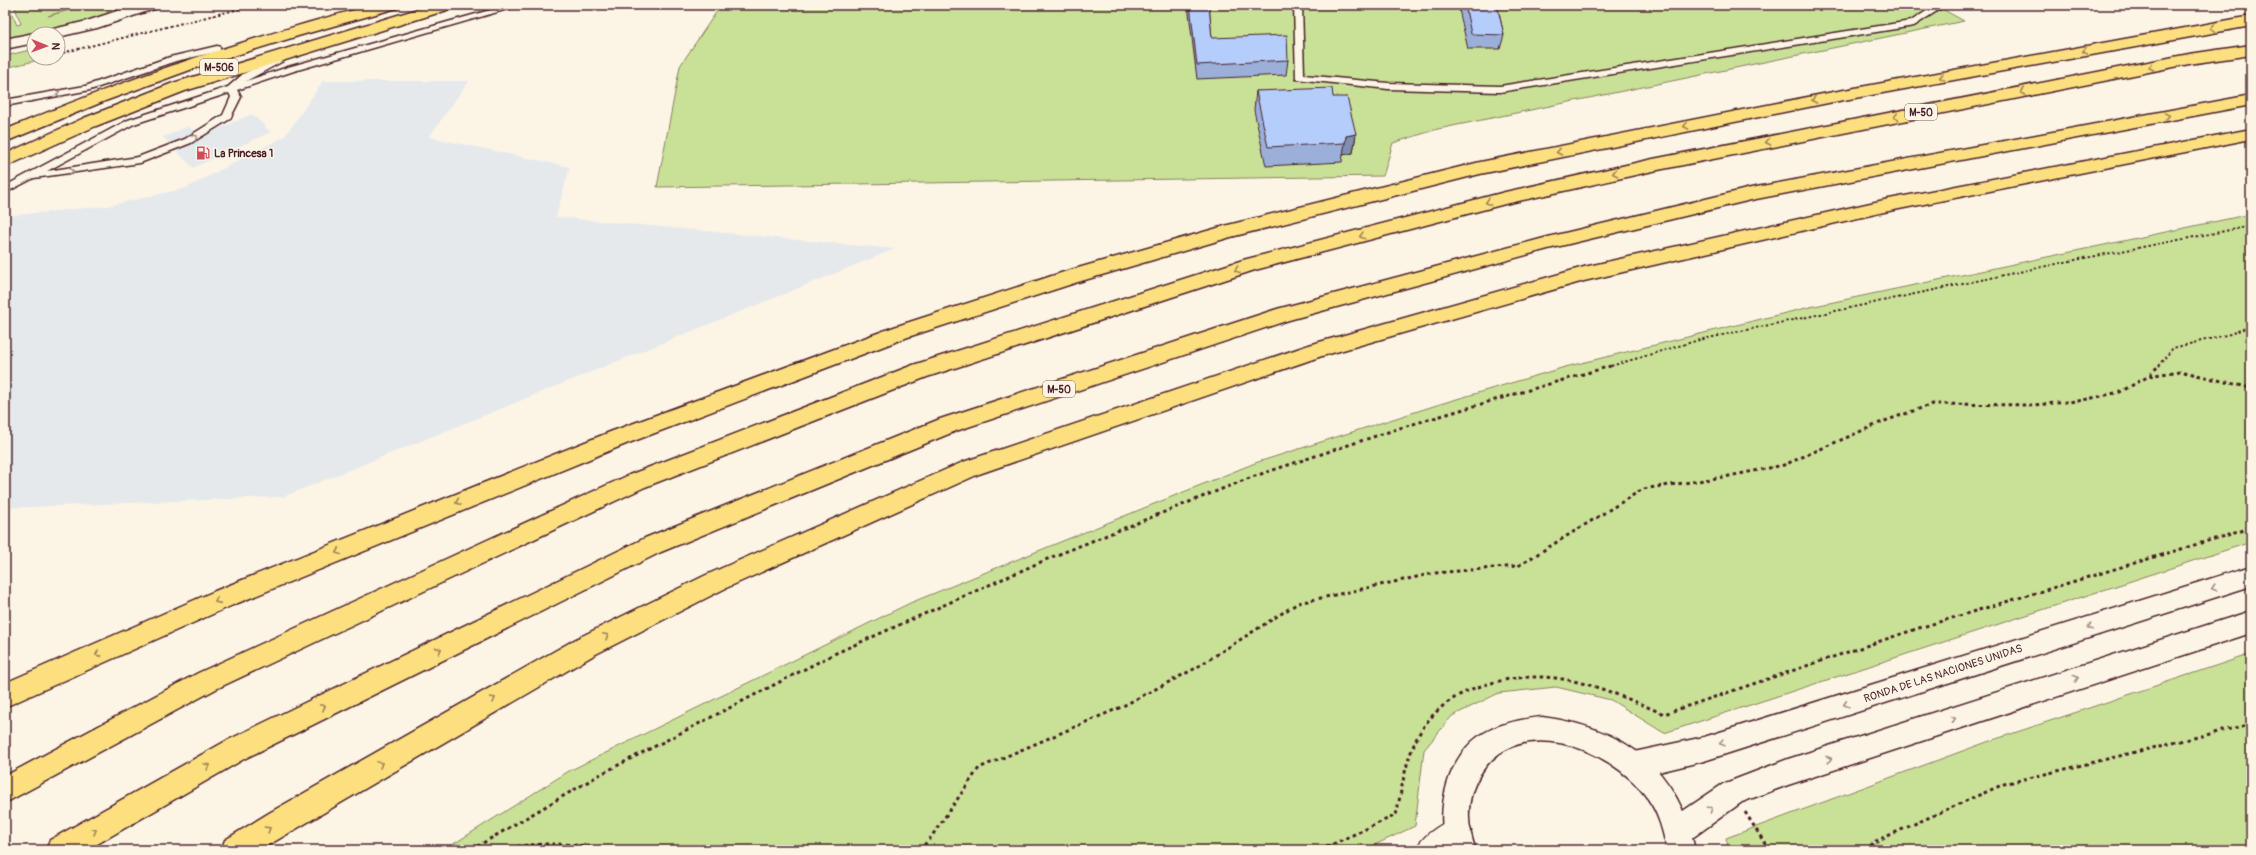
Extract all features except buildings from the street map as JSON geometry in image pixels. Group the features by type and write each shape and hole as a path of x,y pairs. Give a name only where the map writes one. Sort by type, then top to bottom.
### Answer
{"highway":[{"name":"M-506","path":"5,136 71,107 201,60 359,13 391,5"},
{"name":"M-506","path":"5,150 88,114 199,73 440,5"},
{"path":"5,161 90,122 179,87 448,5"},
{"path":"5,130 70,100 217,49 292,28 359,13"},
{"path":"5,695 224,598 618,438 900,332 1070,277 1228,231 1358,197 1480,168 1833,97 2251,21"},
{"path":"2189,60 2251,42"},
{"name":"M-50","path":"5,790 207,681 637,481 920,371 1250,265 1505,198 1653,165 2189,60 2251,50"},
{"name":"M-50","path":"60,850 235,750 653,545 948,425 1284,314 1548,243 1750,194 2216,108 2251,100"},
{"path":"2216,108 2251,104"},
{"path":"235,850 279,822 585,647 715,582 971,468 1316,350 1584,274 1862,210 2251,134"},
{"path":"2131,157 2201,152 2251,143"}],"street":[{"path":"66,31 91,25 151,5"},
{"path":"5,44 26,40"},
{"name":"RONDA DE LAS NACIONES UNIDAS","path":"1634,765 1704,749 2251,576"},
{"path":"1430,850 1459,840 1454,819 1456,797 1463,775 1474,758 1490,743 1513,732 1533,729 1563,730 1585,735 1614,750 1643,773 1662,796 1680,840 1733,793 1788,772 2251,622"}],"lane":[{"path":"5,190 131,122 291,69 518,5"},
{"path":"1298,5 1300,77 1388,86 1500,89 1914,23 1942,5"},
{"path":"232,88 246,76 278,60 376,27"},
{"path":"5,103 41,98 87,88 173,59 217,49"},
{"path":"5,181 140,160 188,141 227,117 236,97 232,88"}],"path":[{"path":"66,52 255,5"},
{"path":"471,850 601,774 834,654 1052,557 1252,477 1411,424 1699,340 2075,260 2251,226"},
{"path":"2149,376 2173,348 2230,334 2251,326"},
{"path":"919,850 929,840 979,768 1126,705 1194,669 1298,602 1435,573 1518,566 1643,489 1724,477 1784,464 1842,441 1882,422 1932,404 2034,405 2078,401 2120,392 2149,376 2180,371 2251,388"},
{"path":"1320,850 1396,815 1406,766 1419,735 1434,715 1453,697 1487,683 1512,676 1546,675 1590,683 1664,714 1918,628 2251,528"},
{"path":"1864,850 1874,842 2004,784 2167,746 2251,724"},
{"path":"1733,793 1764,842 1772,850"},
{"path":"496,850 518,845 561,841 603,850"}],"shaded area":[{"path":"323,81 469,81 429,137 570,167 556,217 895,249 283,497 5,508 5,216 107,206 186,188 285,136"},
{"name":"La Princesa 1","path":"252,114 271,132 193,168 163,137 189,126 200,137"}],"green space":[{"path":"5,5 8,5 17,25 21,24 14,5 83,5 48,16 87,5 139,5 66,27 26,26 26,36 5,41"},
{"path":"721,5 1935,5 1964,21 1438,129 1393,143 1383,176 657,187 680,66"},
{"path":"26,51 26,63 5,68 5,56"},
{"path":"2251,214 2251,542 1664,733 1611,700 1556,687 1499,693 1452,716 1424,750 1415,826 1364,850 444,850 569,771 910,603 1255,463 1440,404 1565,367 1810,307"},
{"path":"2251,654 2251,850 1729,850 1726,838 1987,742"}],"place":[{"name":"La Princesa 1","path":"203,153"}]}
